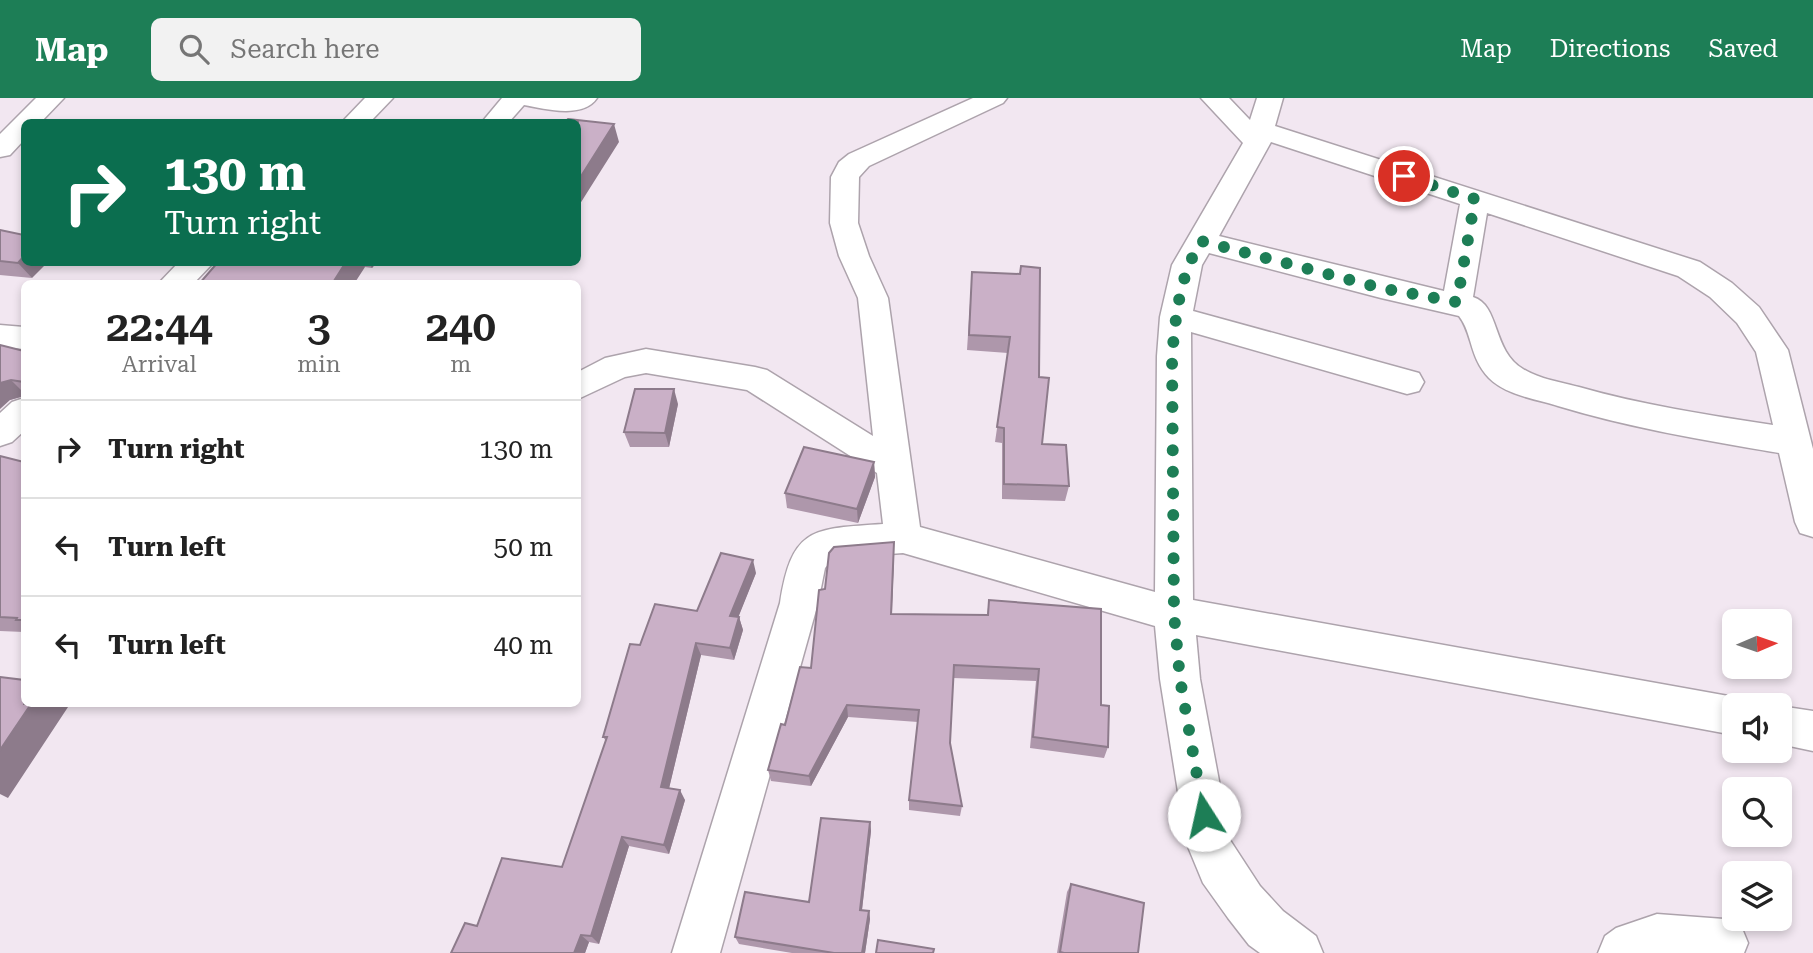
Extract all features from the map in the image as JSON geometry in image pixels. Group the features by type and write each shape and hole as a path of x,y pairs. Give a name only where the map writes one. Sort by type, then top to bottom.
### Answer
{"street":[{"path":"31,119 51,98"},
{"path":"358,119 380,98"},
{"path":"498,119 516,98"},
{"path":"526,98 572,108"},
{"path":"903,538 873,299 854,256 844,223 845,177 849,168 859,160 994,98"},
{"path":"1214,98 1259,136 1475,199 1689,269 1721,290 1748,315 1772,350 1813,522"},
{"path":"1270,98 1259,136 1187,265 1176,317 1172,356 1174,614 1180,679 1209,842 1219,867 1244,902 1266,928 1299,953"},
{"path":"0,149 21,129"},
{"path":"1457,302 1475,199"},
{"path":"1201,241 1381,288 1457,302 1469,307 1480,321 1482,342 1490,358 1514,379 1619,412 1794,442"},
{"path":"178,280 194,266"},
{"path":"1176,317 1407,382"},
{"path":"0,336 21,338"},
{"path":"581,385 617,366 646,361 755,379 777,390 804,412 895,467"},
{"path":"0,433 21,414"},
{"path":"696,953 799,603 806,564 820,546 830,543 903,538 1174,614 1722,714"},
{"path":"1792,727 1813,731"},
{"path":"1622,953 1633,943 1660,935 1724,943"}],"building":[{"path":"581,120 614,124 581,176"},
{"path":"0,230 21,234 21,260 18,263 0,261"},
{"path":"215,266 343,266 335,280 202,280"},
{"path":"1021,266 1040,268 1039,377 1049,378 1042,444 1066,445 1069,486 1004,484 1004,428 997,427 1010,337 969,335 972,272 1020,274"},
{"path":"0,345 21,350 21,382 11,380 0,383"},
{"path":"635,389 674,389 665,433 624,432"},
{"path":"804,447 874,462 857,509 785,493"},
{"path":"0,456 21,461 21,620 0,617"},
{"path":"894,542 891,614 988,615 989,600 1101,609 1101,705 1109,706 1108,747 1033,737 1039,669 954,665 950,743 962,806 909,800 919,710 847,705 809,776 768,770 781,724 785,725 800,667 811,668 819,590 825,589 829,553 834,547"},
{"path":"721,553 753,560 730,616 739,617 730,648 696,643 661,787 680,790 664,845 622,837 591,936 581,935 574,953 451,953 465,923 477,926 502,858 562,867 607,737 603,737 630,644 640,645 655,604 697,611"},
{"path":"0,677 21,680 21,707 29,707 0,750"},
{"path":"821,818 870,822 860,910 869,911 862,953 834,953 735,937 745,892 809,902"},
{"path":"1071,884 1144,903 1138,953 1060,952"},
{"path":"878,940 934,949 933,953 876,953"}],"route":[{"path":"1204,815 1180,679 1174,614 1172,356 1176,317 1187,265 1201,241 1381,288 1457,302 1475,199 1404,176"}]}
